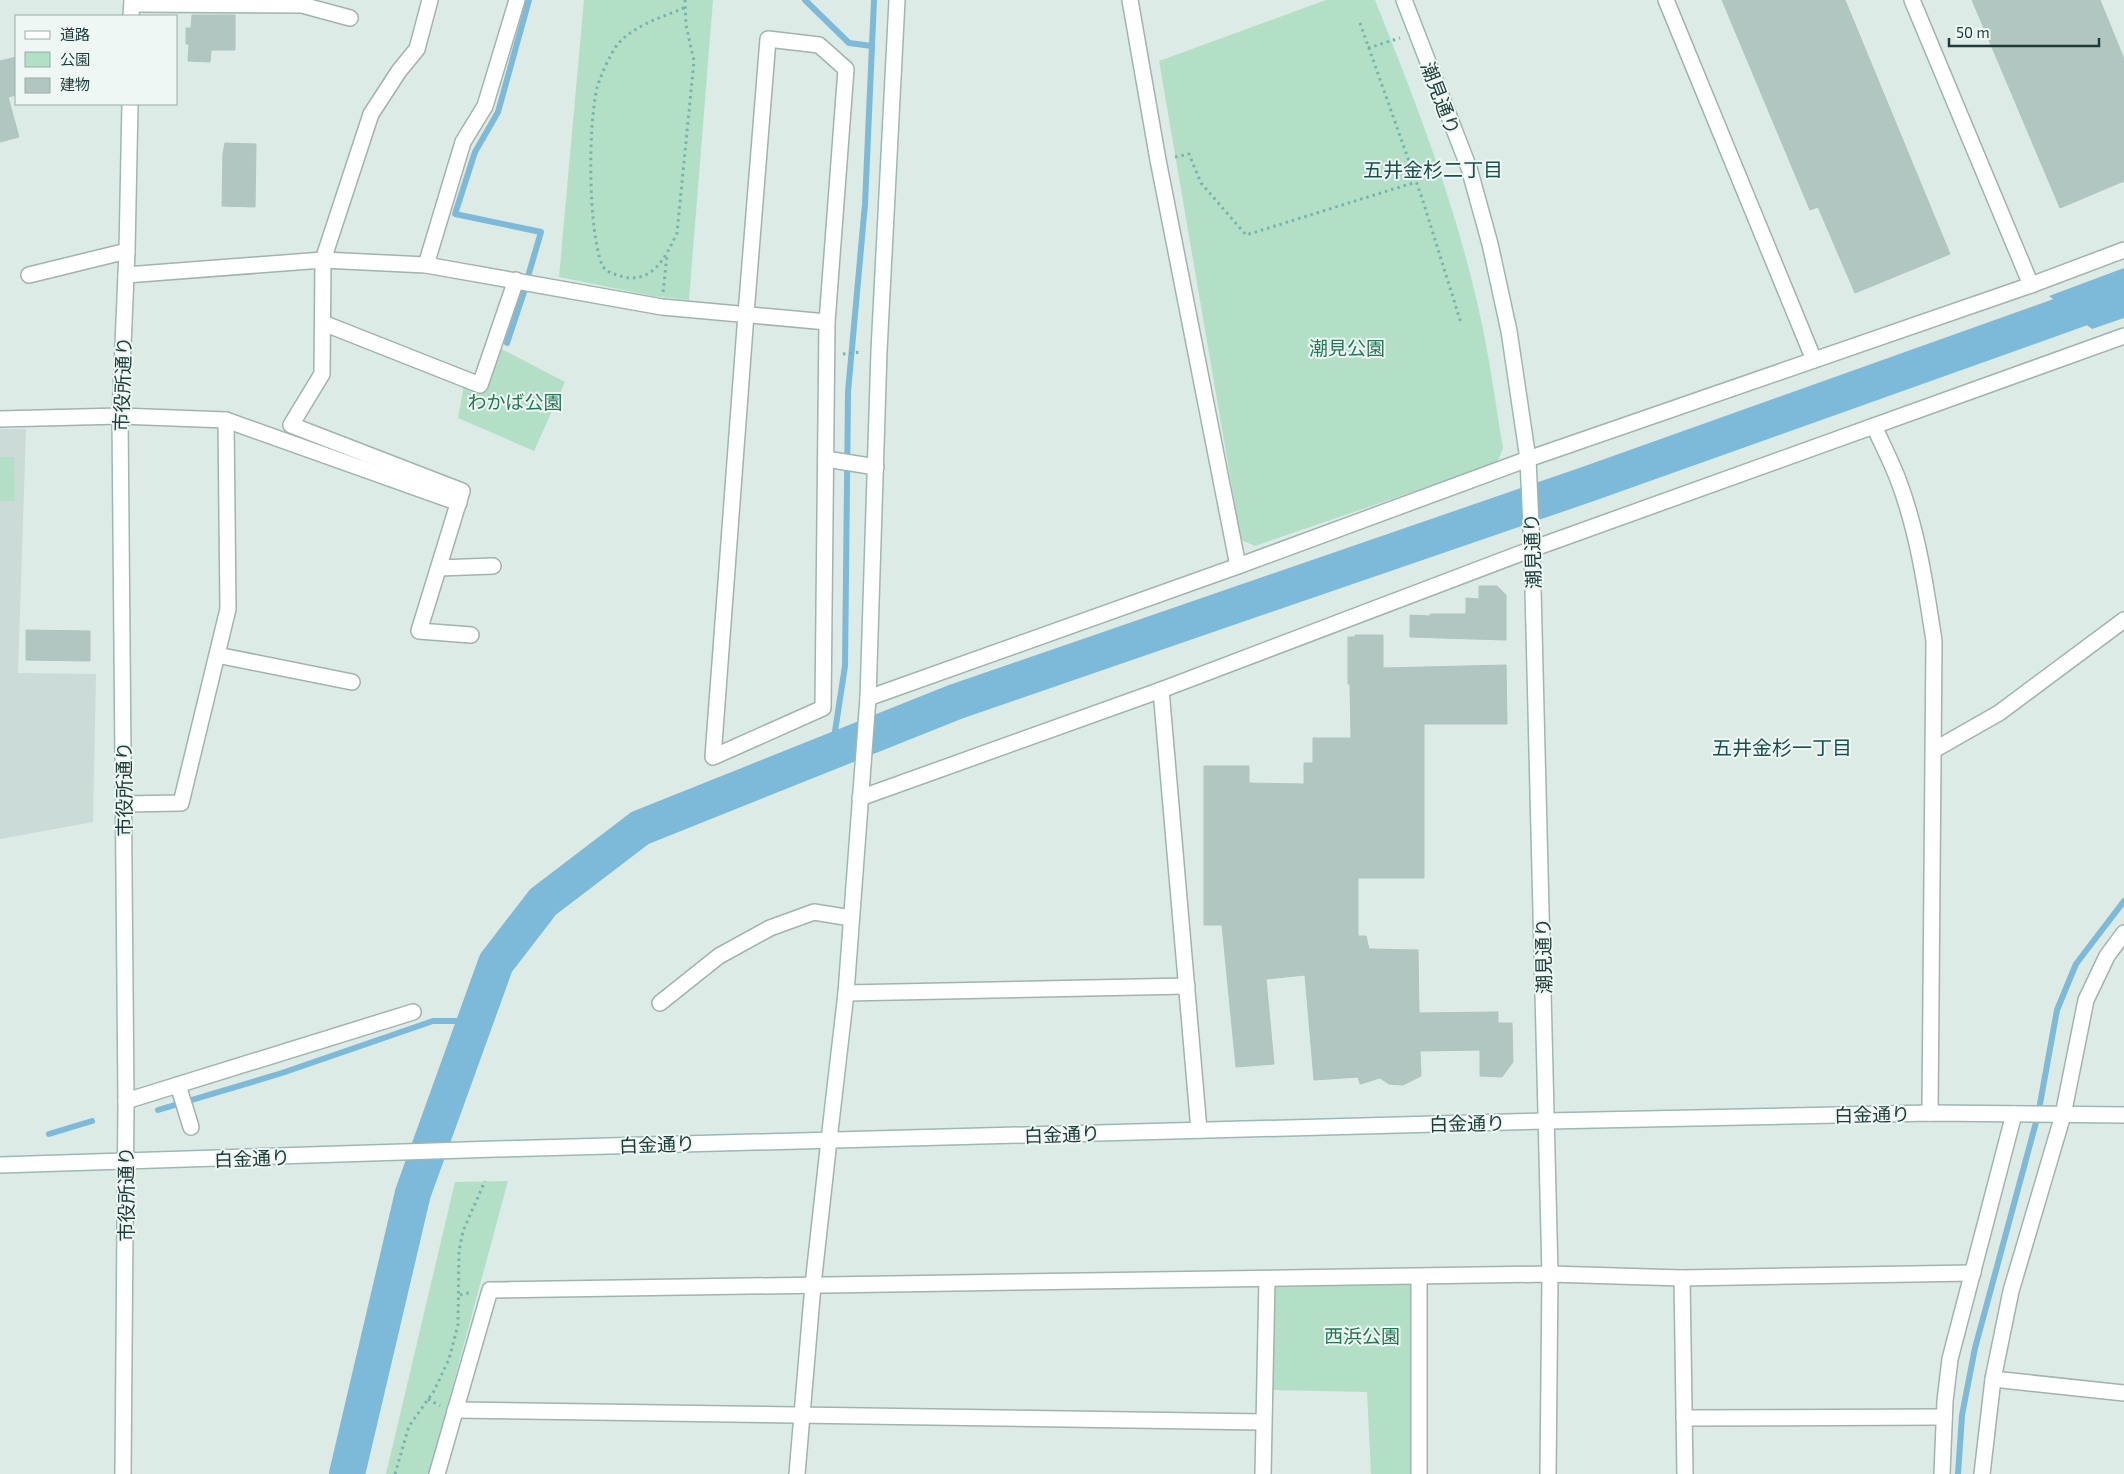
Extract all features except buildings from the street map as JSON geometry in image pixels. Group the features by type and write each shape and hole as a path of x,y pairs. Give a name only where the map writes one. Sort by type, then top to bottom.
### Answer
{"street":[{"path":"430,0 417,48 399,71 371,114 323,260 322,374 291,425 462,491 419,631 471,635"},
{"path":"426,265 463,142 485,106 517,0"},
{"path":"797,1474 813,1285 846,992 868,698 879,351 897,0"},
{"path":"1130,0 1158,160 1238,566"},
{"name":"潮見通り","path":"1404,0 1469,168 1490,244 1509,331 1528,459 1547,1121 1550,1274 1548,1474"},
{"path":"1666,0 1814,360"},
{"path":"1912,0 2031,285"},
{"path":"131,7 302,5 350,18"},
{"path":"768,39 819,45 846,68 827,322 823,708 713,757 746,314 768,39"},
{"name":"市役所通り","path":"123,1474 126,1101 120,416 127,251 130,105"},
{"path":"868,698 1238,566 1528,459 2031,285 2124,250"},
{"path":"29,275 127,251"},
{"path":"126,276 323,260 426,265 662,307 827,322"},
{"path":"322,323 480,385 516,280"},
{"path":"860,798 1161,690 1532,549 2124,336"},
{"path":"0,419 120,416 226,420 459,503"},
{"path":"124,804 181,803 228,609 226,420"},
{"path":"1874,426 1899,483 1914,532 1934,641 1930,1113"},
{"path":"826,459 876,467"},
{"path":"439,568 493,566"},
{"path":"1934,750 1999,713 2124,620"},
{"path":"217,655 352,682"},
{"path":"1161,690 1199,1130"},
{"path":"660,1003 719,956 770,928 814,912 851,918"},
{"path":"1982,1474 1993,1378 2011,1291 2063,1116 2086,1000 2107,956 2124,933"},
{"path":"846,992 1187,986"},
{"path":"126,1101 414,1012"},
{"path":"178,1085 191,1127"},
{"name":"白金通り","path":"0,1165 496,1149 1547,1121 1930,1113 2063,1116 2124,1115"},
{"path":"1942,1474 1944,1417 1950,1359 2014,1114"},
{"path":"437,1474 490,1290 1550,1274 1682,1278 1973,1273"},
{"path":"1419,1277 1419,1474"},
{"path":"1682,1278 1684,1474"},
{"path":"1263,1474 1267,1279"},
{"path":"1993,1378 2124,1393"},
{"path":"455,1410 1263,1422"},
{"path":"1684,1418 1944,1417"}],"path":[{"path":"662,307 667,255 677,233 694,61 686,25 685,0"},
{"path":"667,255 644,277 627,278 608,272 603,267 594,231 591,154 593,122 598,88 618,44 647,24 684,8"},
{"path":"1360,23 1416,182 1461,323"},
{"path":"1368,48 1416,33"},
{"path":"1158,160 1189,154 1201,183 1246,235 1416,182"},
{"path":"828,355 879,351"},
{"path":"395,1474 409,1426 434,1391 449,1360 458,1324 459,1251 463,1231 485,1181"}],"shaded area":[{"path":"0,429 26,429 18,673 96,674 93,822 0,839"}],"green space":[{"path":"584,0 713,0 689,300 652,296 559,277"},
{"name":"潮見公園","path":"1326,0 1375,0 1419,113 1457,228 1478,306 1503,448 1497,463 1255,546 1241,540 1159,61"},
{"name":"わかば公園","path":"494,345 565,382 534,451 458,418 465,379 480,385"},
{"path":"0,457 14,457 15,501 0,501"},
{"path":"508,1181 429,1474 386,1474 455,1182"},
{"name":"西浜公園","path":"1419,1277 1419,1474 1371,1474 1367,1392 1264,1390 1267,1279"}],"water":[{"path":"2124,268 2124,318 2092,329 2049,296"}],"waterway":[{"path":"529,0 498,112 475,152 455,214 541,232 529,273"},
{"path":"805,0 849,43 872,46"},
{"path":"832,751 845,666 848,392 865,204 874,0"},
{"path":"507,343 524,292"},
{"path":"347,1474 413,1193 496,963 543,902 640,828 955,702 1588,484 2124,293"},
{"path":"1958,1474 1962,1415 1975,1348 2038,1115 2057,1010 2076,964 2124,901"},
{"path":"158,1110 282,1073 433,1021 475,1021"},
{"path":"49,1134 92,1121"}],"district":[{"name":"五井金杉二丁目","path":"1433,169"},
{"name":"五井金杉一丁目","path":"1782,747"}]}
